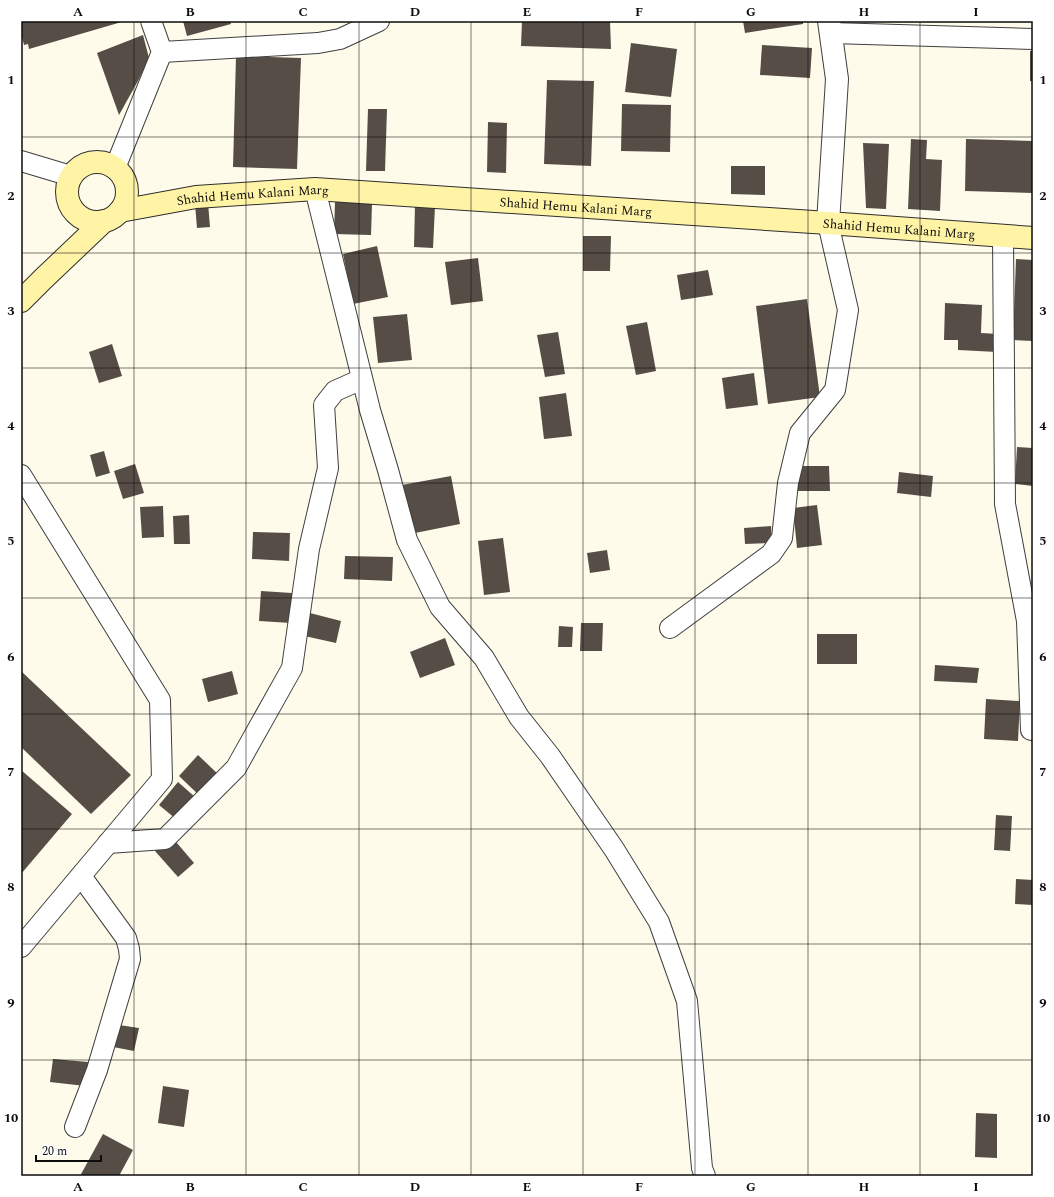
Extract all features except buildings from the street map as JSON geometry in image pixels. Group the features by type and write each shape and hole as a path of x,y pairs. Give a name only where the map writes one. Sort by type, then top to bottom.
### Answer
{"main road":[{"path":"21,301 42,279 125,203 127,194 126,184 122,175 115,168 106,163 86,163 78,168 71,176"},
{"name":"Shahid Hemu Kalani Marg","path":"71,176 68,186 70,205 76,214 84,219 94,222 112,216 196,197 315,189 1033,238"}],"street":[{"path":"115,168 162,52 151,21"},
{"path":"162,52 318,43 340,39 379,21"},
{"path":"670,628 771,554 782,538 788,483 800,433 835,390 848,310 828,223 837,79 830,27 1033,39"},
{"path":"21,161 71,176"},
{"path":"315,189 370,410 407,540 440,607 484,658 519,717 550,756 614,850 659,922 687,1001 702,1168 705,1176"},
{"path":"1003,235 1005,504 1027,621 1031,730"},
{"path":"108,844 165,839 236,768 292,668 310,549 328,468 324,406 335,391 362,379"},
{"path":"21,475 160,700 162,780 21,947"},
{"path":"75,1127 97,1070 130,959 126,938 81,876"}]}
